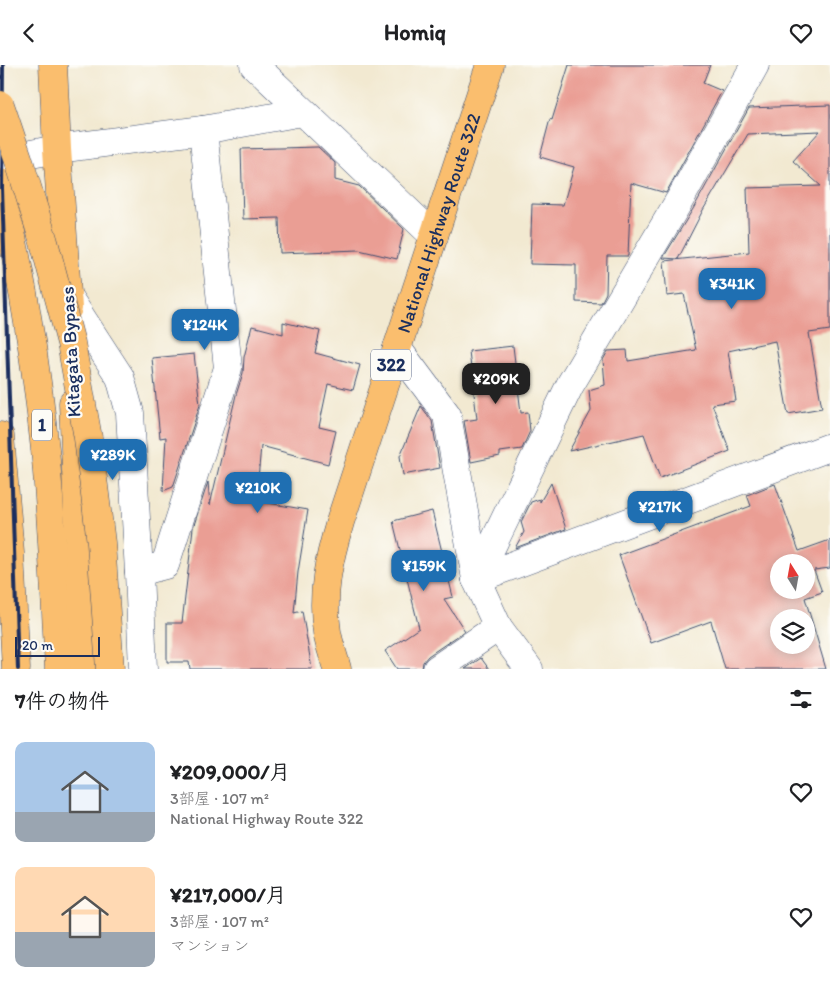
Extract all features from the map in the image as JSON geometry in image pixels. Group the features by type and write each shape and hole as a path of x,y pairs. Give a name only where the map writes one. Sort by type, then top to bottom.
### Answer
{"highway":[{"name":"Kitagata Bypass","path":"53,65 68,297 85,669"},
{"name":"National Highway Route 322","path":"337,669 327,632 324,598 329,560 490,65"},
{"path":"0,105 41,233 71,343 91,457 101,543 110,669"},
{"name":"1","path":"0,183 14,242 32,345 45,449 53,550 59,669"},
{"path":"0,436 10,553 16,669"}],"street":[{"path":"254,65 434,236"},
{"path":"476,579 570,385 679,201 754,65"},
{"path":"0,160 57,149 203,130 302,112"},
{"path":"139,572 165,565 228,368 203,130"},
{"path":"68,297 120,377 130,413 143,669"},
{"path":"397,348 447,415 476,579 498,627 529,669"},
{"path":"476,579 830,447"},
{"path":"437,669 498,627"}],"building":[{"path":"569,65 710,65 703,83 722,91 666,193 631,183 628,256 607,256 606,293 601,303 576,302 576,265 530,264 532,204 563,205 574,167 540,157 550,119 552,120"},
{"path":"830,105 830,330 809,333 822,408 788,414 775,341 728,351 736,401 712,404 730,451 660,478 644,434 569,451 591,411 589,390 605,385 603,360 608,351 627,350 628,361 696,350 684,294 667,296 664,261 749,252 747,188 821,186 793,161 820,131 748,134 703,210 678,259 663,258 693,209 749,108"},
{"path":"318,147 335,163 335,180 359,186 404,229 397,259 359,250 280,253 279,218 243,219 241,149"},
{"path":"283,322 320,331 315,353 360,365 353,390 328,384 319,427 336,431 328,464 261,446 256,501 308,510 298,572 294,613 302,611 312,669 190,669 189,662 167,662 167,623 182,623 193,528 208,482 210,505 243,373 244,357 252,326 283,334"},
{"path":"513,346 521,413 528,412 530,431 522,449 500,452 500,456 471,462 464,421 477,419 469,351"},
{"path":"194,354 200,405 173,487 163,491 166,437 160,438 152,358"},
{"path":"421,406 432,421 440,468 403,475 400,456"},
{"path":"551,483 566,529 515,548 524,532 521,522 531,502 540,499 540,502"},
{"path":"775,484 799,551 830,540 830,568 815,570 815,554 770,554 770,599 805,599 808,609 770,609 770,654 815,654 815,632 826,669 725,669 711,621 651,643 619,555 751,506 747,495"},
{"path":"432,511 453,597 444,599 465,631 428,656 423,662 422,669 397,669 385,651 419,628 393,521"},
{"path":"815,573 822,592 815,594"},
{"path":"481,658 489,669 465,669"}],"railway":[{"path":"3,65 2,188 18,669"}]}
